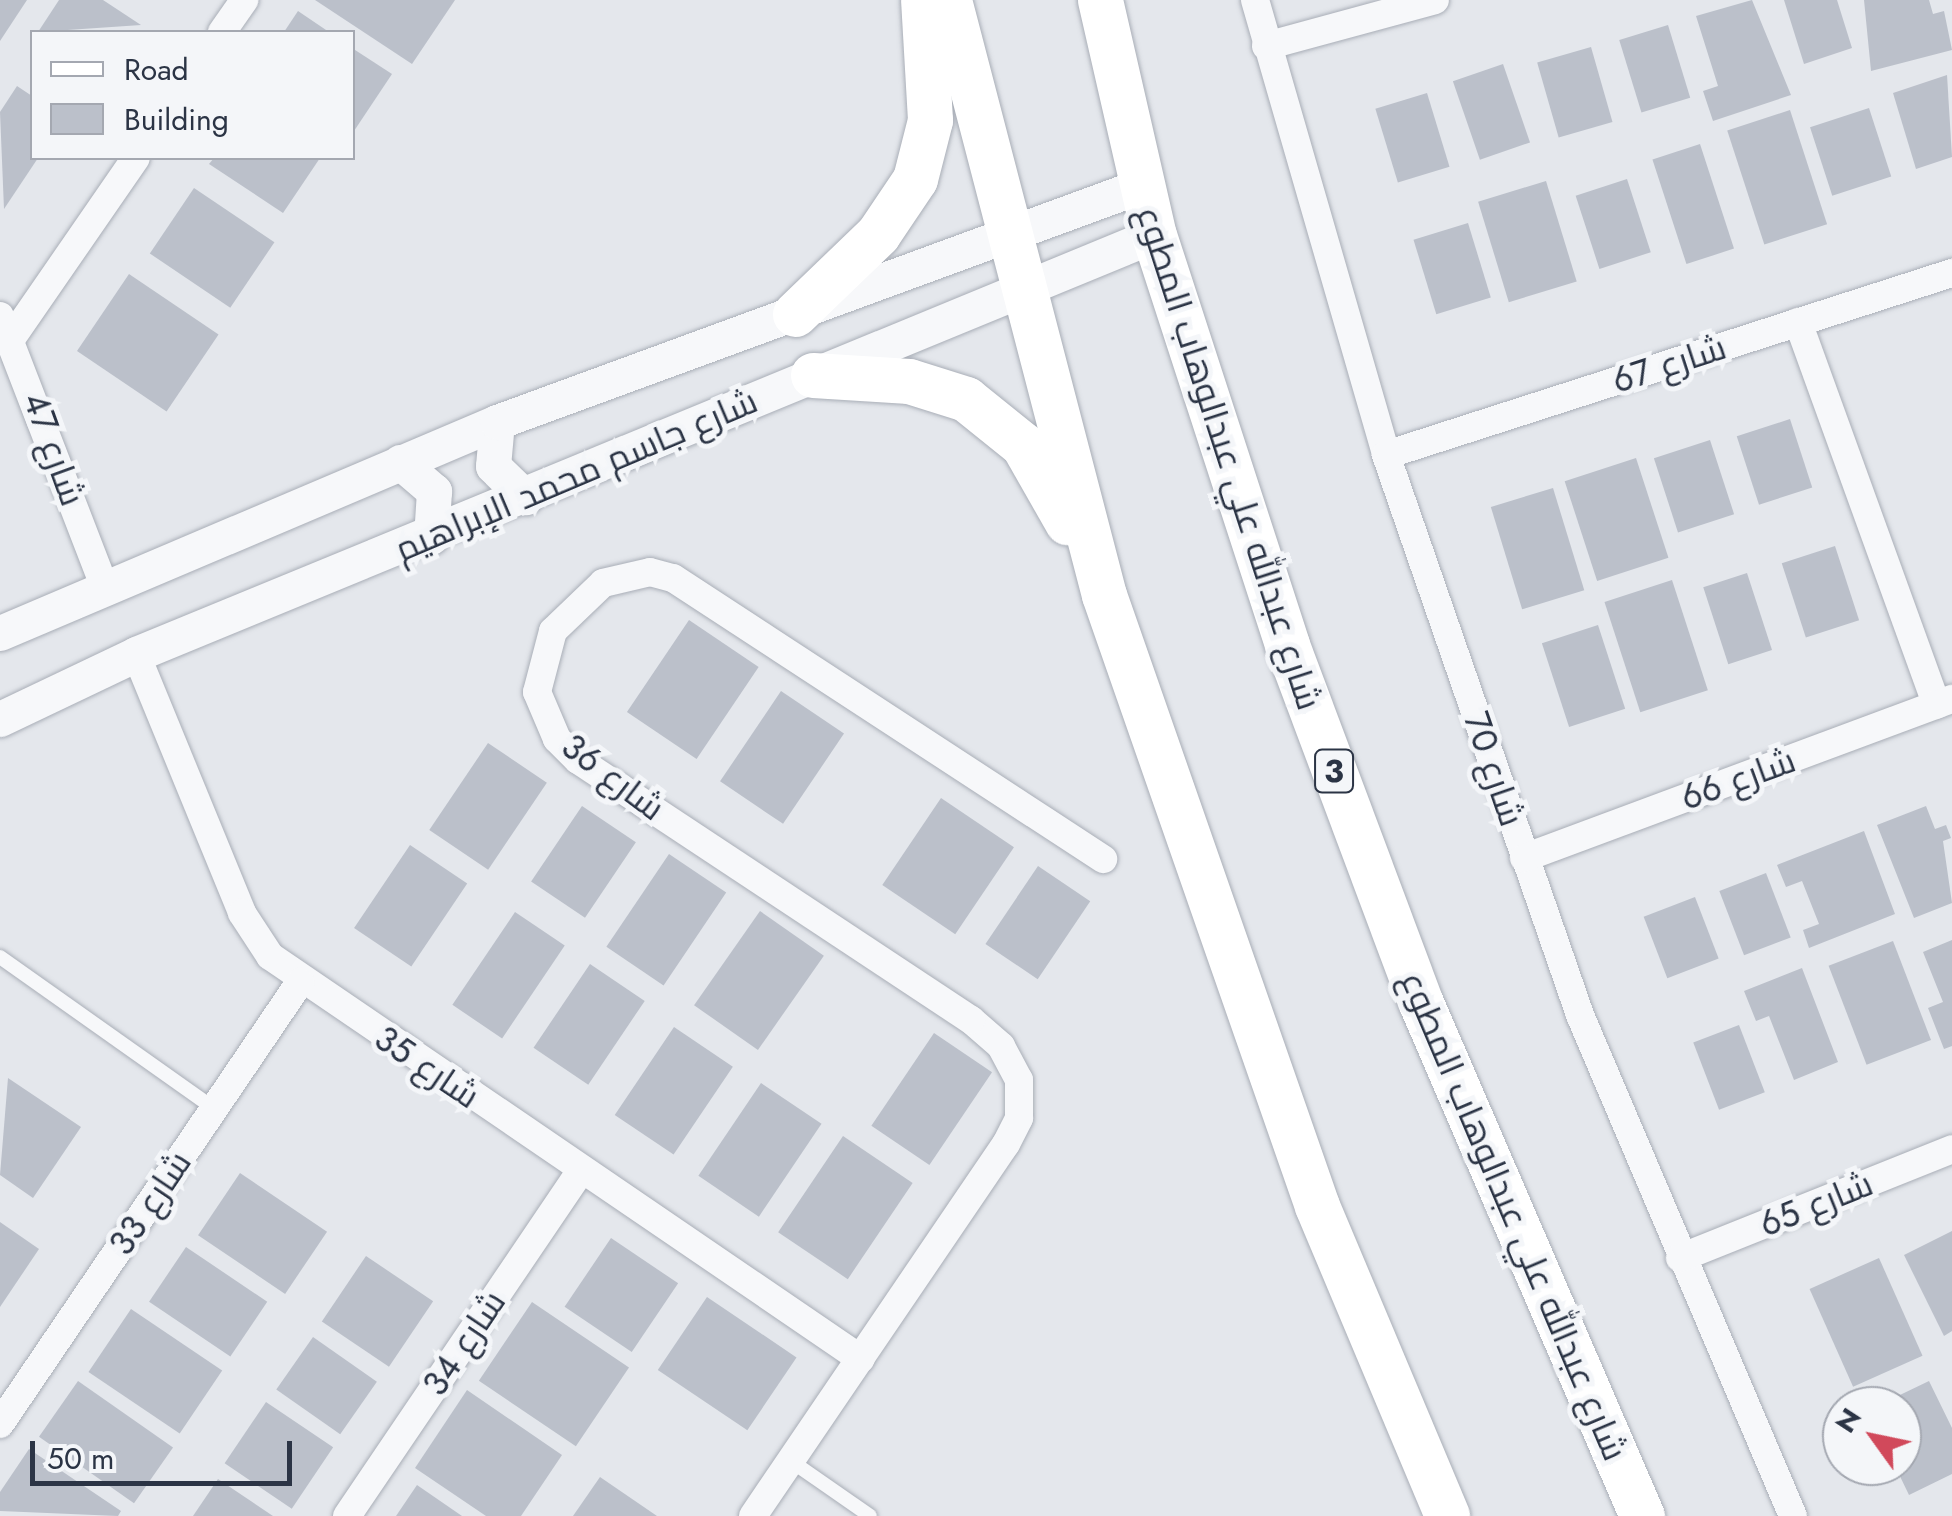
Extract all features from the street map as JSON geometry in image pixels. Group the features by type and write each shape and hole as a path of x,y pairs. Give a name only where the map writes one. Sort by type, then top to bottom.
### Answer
{"main road":[{"path":"795,314 878,234 914,179 930,120 923,0"},
{"path":"949,0 1104,595 1317,1206 1447,1516"},
{"name":"شارع عبدالله علي عبدالوهاب المطوع","path":"1100,0 1154,235 1288,645 1421,1003 1642,1516"},
{"path":"813,375 928,384 988,412 1038,465 1104,595"}],"street":[{"name":"شارع 70","path":"1255,0 1386,455 1524,858 1680,1258 1794,1516"},
{"path":"1266,46 1435,0"},
{"path":"6,326 134,160"},
{"name":"شارع جاسم محمد الإبراهيم","path":"0,633 104,585 496,422 1140,186"},
{"name":"شارع جاسم محمد الإبراهيم","path":"0,719 136,654 431,537 1154,235"},
{"name":"شارع 67","path":"1386,455 1952,273"},
{"path":"1798,322 1945,702"},
{"name":"شارع 47","path":"6,326 104,585"},
{"path":"496,422 492,466 525,497"},
{"path":"400,462 434,491 431,537"},
{"name":"شارع 36","path":"753,1516 1006,1144 1022,1100 1011,1061 971,1020 578,760 546,718 543,650 567,612 603,583 650,572 673,578 1103,859"},
{"name":"شارع 35","path":"136,654 242,913 300,982 861,1359"},
{"name":"شارع 66","path":"1524,858 1945,702"},
{"name":"شارع 33","path":"0,1424 300,982"},
{"name":"شارع 65","path":"1680,1258 1952,1150"},
{"name":"شارع 34","path":"347,1516 581,1170"}],"lane":[{"path":"0,957 214,1109"},
{"path":"791,1461 870,1516"}],"building":[{"path":"0,0 27,0 0,41"},
{"path":"59,0 103,0 141,25 67,30 39,30"},
{"path":"315,0 455,0 412,64"},
{"path":"1752,0 1791,95 1713,121 1703,91 1718,86 1696,16"},
{"path":"1784,0 1837,0 1852,48 1804,64"},
{"path":"1864,0 1929,0 1933,14 1944,11 1952,50 1871,71"},
{"path":"298,11 326,30 285,30"},
{"path":"1668,25 1690,98 1641,113 1619,40"},
{"path":"1591,47 1612,122 1559,137 1537,62"},
{"path":"355,50 392,74 355,130"},
{"path":"1503,64 1530,142 1480,160 1453,81"},
{"path":"1947,75 1952,157 1916,169 1893,93"},
{"path":"17,86 30,95 30,160 37,160 4,209 0,112"},
{"path":"1427,93 1450,167 1398,182 1375,109"},
{"path":"1869,108 1891,176 1832,196 1810,127"},
{"path":"1790,110 1827,224 1764,245 1727,130"},
{"path":"1700,144 1734,249 1686,264 1652,159"},
{"path":"212,160 319,160 283,213 209,164"},
{"path":"1627,179 1651,252 1599,269 1576,196"},
{"path":"1546,181 1577,281 1509,302 1478,202"},
{"path":"194,188 274,242 230,308 150,253"},
{"path":"1468,223 1491,298 1436,314 1413,240"},
{"path":"129,274 219,334 167,411 77,351"},
{"path":"1790,419 1812,487 1759,505 1737,436"},
{"path":"1710,440 1734,514 1678,532 1654,458"},
{"path":"1636,458 1668,558 1597,581 1565,481"},
{"path":"1553,488 1584,590 1522,609 1491,507"},
{"path":"1835,546 1859,620 1806,637 1782,563"},
{"path":"1747,573 1772,650 1728,664 1703,587"},
{"path":"1672,580 1708,690 1640,712 1604,602"},
{"path":"689,620 759,667 697,759 627,712"},
{"path":"1598,625 1625,709 1569,727 1542,643"},
{"path":"781,691 844,733 783,824 720,781"},
{"path":"488,743 547,783 488,870 429,830"},
{"path":"941,798 1014,847 955,934 882,885"},
{"path":"582,806 636,842 585,918 531,881"},
{"path":"1926,806 1935,829 1946,825 1951,838 1943,841 1952,903 1914,918 1877,825"},
{"path":"1864,831 1895,914 1809,948 1803,930 1819,924 1802,881 1786,887 1777,865"},
{"path":"410,845 467,884 411,966 354,928"},
{"path":"669,854 726,893 664,985 606,947"},
{"path":"1038,866 1090,901 1038,979 985,944"},
{"path":"1766,873 1791,937 1744,955 1719,891"},
{"path":"1695,897 1719,959 1667,978 1644,917"},
{"path":"760,911 824,956 758,1050 694,1005"},
{"path":"515,912 565,946 502,1038 452,1005"},
{"path":"1952,940 1952,1046 1944,1049 1928,1008 1943,1002 1923,952"},
{"path":"1893,941 1931,1040 1867,1065 1829,966"},
{"path":"590,964 645,1001 588,1085 534,1048"},
{"path":"1802,968 1838,1062 1794,1080 1769,1016 1756,1021 1744,991"},
{"path":"1739,1025 1765,1092 1719,1110 1693,1043"},
{"path":"674,1027 733,1067 674,1155 615,1115"},
{"path":"934,1033 992,1072 929,1165 871,1126"},
{"path":"8,1078 81,1127 33,1198 0,1175"},
{"path":"761,1083 822,1124 759,1217 698,1176"},
{"path":"843,1136 913,1183 848,1279 778,1232"},
{"path":"240,1173 327,1232 285,1294 198,1235"},
{"path":"0,1222 39,1249 0,1307"},
{"path":"1952,1231 1952,1331 1944,1336 1904,1255"},
{"path":"611,1238 678,1283 632,1352 565,1307"},
{"path":"186,1247 267,1302 230,1357 149,1302"},
{"path":"366,1256 433,1301 389,1367 322,1321"},
{"path":"1879,1258 1923,1356 1853,1386 1810,1289"},
{"path":"707,1297 797,1357 747,1430 658,1370"},
{"path":"532,1302 629,1367 576,1446 479,1381"},
{"path":"131,1309 222,1371 180,1434 89,1372"},
{"path":"313,1337 377,1382 340,1434 276,1389"},
{"path":"78,1381 173,1448 134,1503 39,1437"},
{"path":"1929,1381 1952,1428 1952,1474 1909,1495 1905,1486 1922,1486 1922,1386 1919,1386"},
{"path":"467,1390 562,1455 521,1516 486,1516 415,1468"},
{"path":"266,1402 333,1447 292,1509 225,1463"},
{"path":"29,1449 121,1511 118,1516 0,1511 0,1492"},
{"path":"600,1477 657,1516 573,1516"},
{"path":"218,1479 273,1516 193,1516"},
{"path":"417,1485 462,1516 396,1516"}]}
